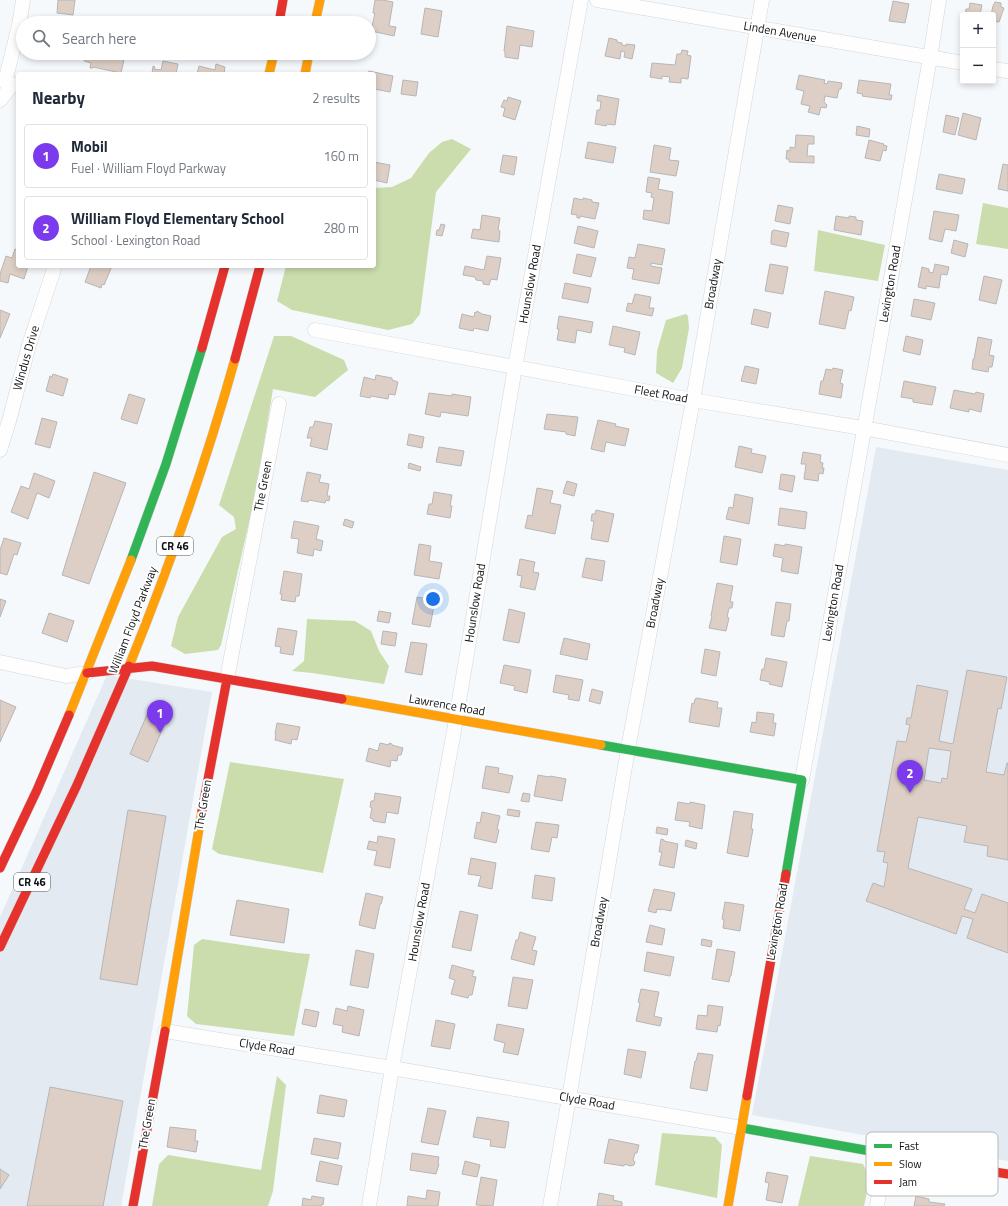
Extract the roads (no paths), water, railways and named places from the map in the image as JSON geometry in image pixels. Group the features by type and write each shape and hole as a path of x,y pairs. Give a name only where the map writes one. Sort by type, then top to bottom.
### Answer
{"main road":[{"path":"280,16 283,0"},
{"path":"317,16 320,0"},
{"path":"270,72 273,60"},
{"path":"305,72 308,60"},
{"name":"William Floyd Parkway","path":"0,868 47,770 124,580 152,504 190,386 224,268"},
{"name":"William Floyd Parkway","path":"0,947 63,816 128,668 175,545 199,473 234,364 259,268"},
{"name":"Lawrence Road","path":"87,673 152,666 802,780"},
{"name":"The Green","path":"133,1206 165,1031 203,805 227,679"},
{"name":"Lexington Road","path":"728,1206 802,780"},
{"name":"Clyde Road","path":"742,1128 866,1151"},
{"name":"Clyde Road","path":"998,1172 1008,1174"}],"street":[{"path":"20,16 23,0"},
{"name":"Hounslow Road","path":"369,1206 392,1068 456,719 515,367 581,0"},
{"name":"Linden Avenue","path":"597,0 960,63"},
{"name":"Broadway","path":"550,1206 628,749 693,400 762,0"},
{"name":"Lexington Road","path":"802,780 865,429 939,0"},
{"path":"0,100 9,83 16,42"},
{"path":"996,69 1008,71"},
{"name":"Windus Drive","path":"0,450 29,345 54,268"},
{"name":"Fleet Road","path":"315,330 693,400 1008,455"},
{"name":"The Green","path":"227,679 279,404"},
{"path":"0,662 66,676 87,673"},
{"name":"Clyde Road","path":"165,1031 742,1128"},
{"path":"877,1206 879,1196"}],"place":[{"name":"Mobil","path":"160,733"},
{"name":"William Floyd Elementary School","path":"910,793"}]}
